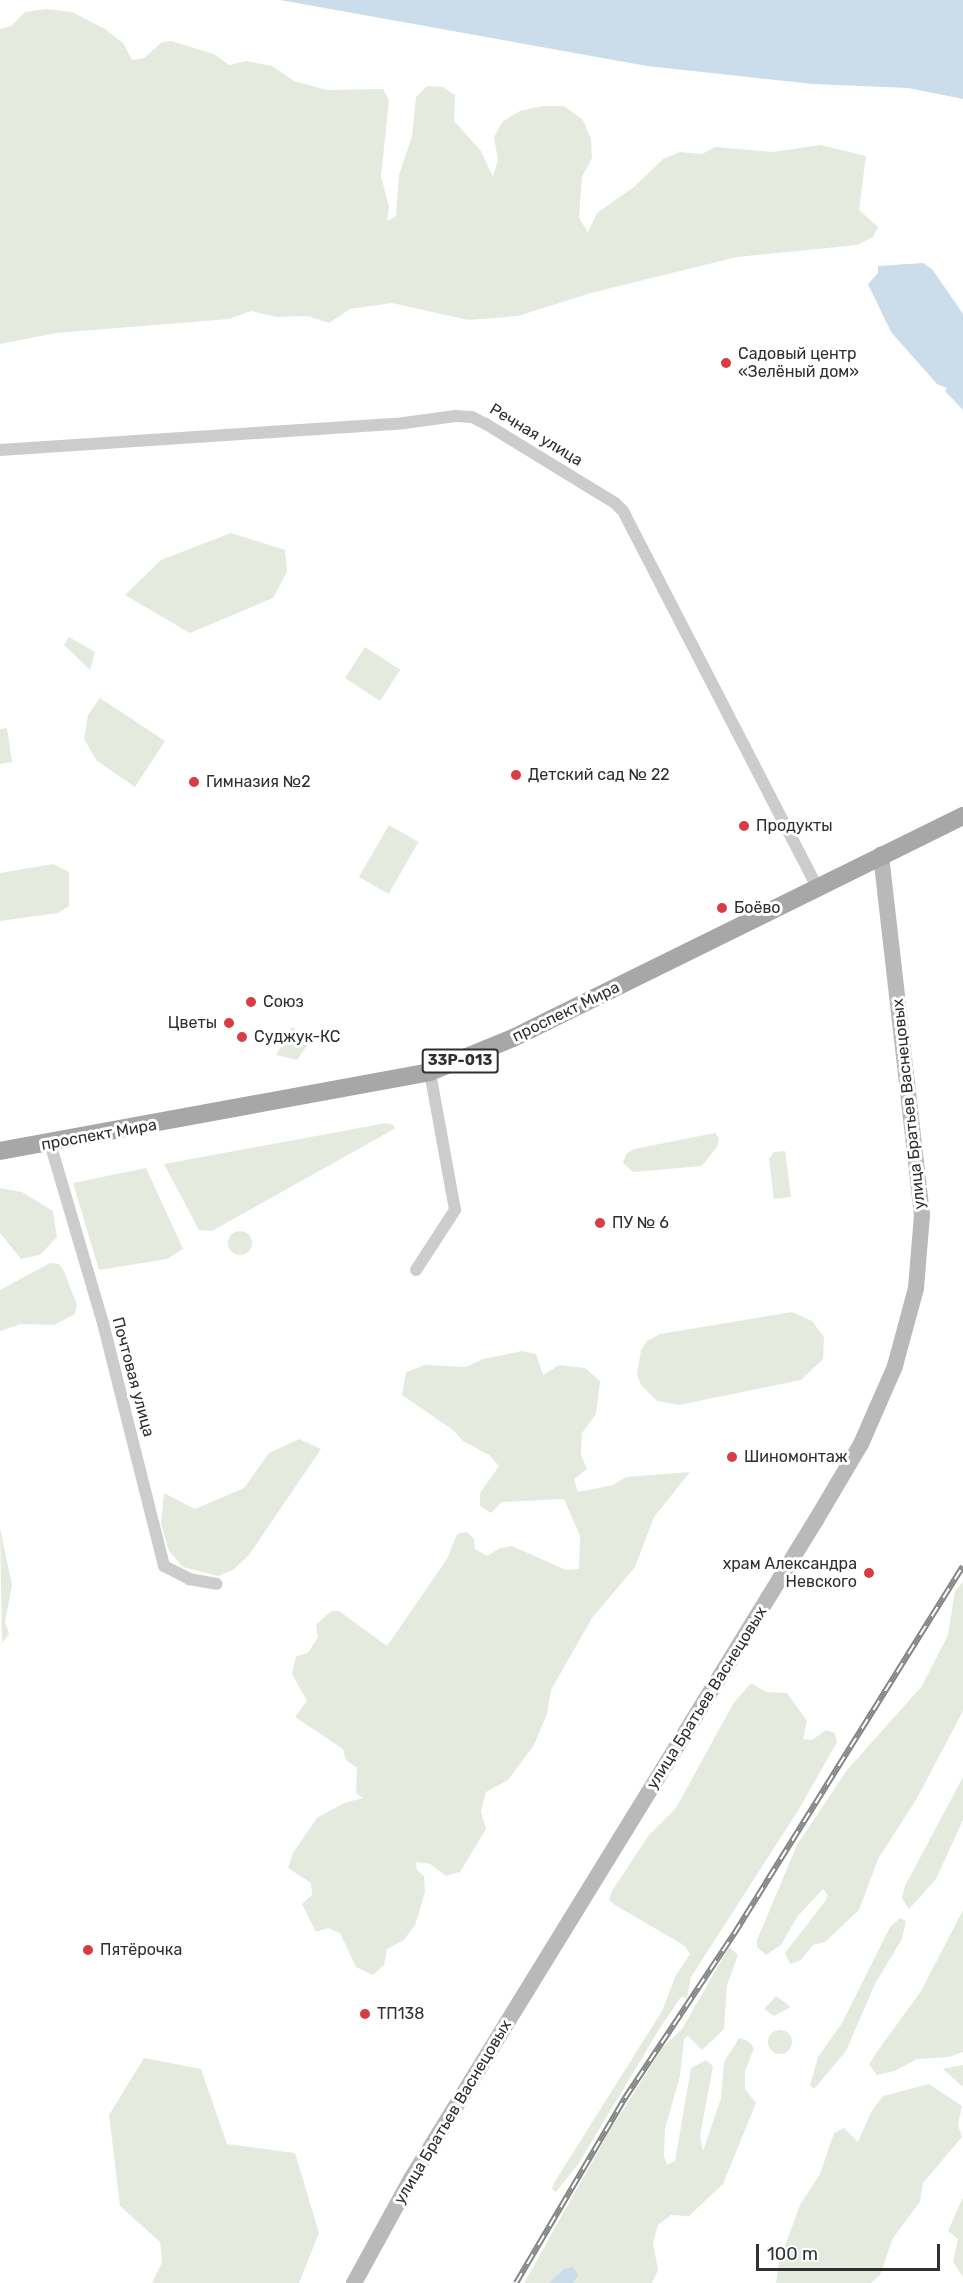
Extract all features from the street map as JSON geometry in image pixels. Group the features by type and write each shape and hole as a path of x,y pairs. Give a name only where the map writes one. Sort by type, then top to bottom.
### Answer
{"main road":[{"name":"проспект Мира","path":"0,1151 430,1072 513,1038 881,854 963,816"},
{"name":"улица Братьев Васнецовых","path":"354,2283 411,2179 861,1444 895,1366 914,1298 922,1215 881,854"}],"street":[{"name":"Речная улица","path":"0,450 404,423 456,416 472,417 486,424 615,503 623,511 817,887"},
{"path":"416,1270 455,1210 430,1072"},
{"name":"Почтовая улица","path":"50,1143 102,1323 164,1566 189,1579 217,1584"}],"shaded area":[{"path":"46,9 72,12 105,29 123,43 132,60 144,58 162,42 171,41 214,54 229,65 246,61 272,66 294,81 327,90 383,89 389,100 381,176 389,207 387,221 396,216 399,175 412,136 416,97 427,86 443,87 455,95 454,121 481,151 493,177 498,160 494,137 503,121 520,111 542,106 564,106 583,120 591,139 592,158 582,177 579,218 588,232 597,213 634,187 663,159 680,152 702,154 715,147 772,152 821,145 866,156 859,210 878,227 873,237 857,245 737,257 591,293 518,316 468,320 392,303 350,309 329,323 307,316 277,317 251,311 229,319 56,333 0,344 0,29 11,26 25,12"},
{"path":"231,533 285,550 287,572 273,598 190,633 125,595 161,560"},
{"path":"69,637 95,652 90,670 64,645"},
{"path":"365,647 400,670 380,701 345,678"},
{"path":"100,698 165,741 135,787 97,761 84,739 88,715"},
{"path":"7,728 12,762 0,764 0,729"},
{"path":"389,825 418,842 388,894 359,877"},
{"path":"53,864 69,872 69,906 58,913 0,921 0,873"},
{"path":"292,1027 311,1040 297,1060 276,1055"},
{"path":"386,1123 394,1125 394,1129 212,1231 199,1230 164,1164"},
{"path":"715,1133 719,1138 717,1147 702,1166 633,1172 623,1163 626,1154 634,1149"},
{"path":"785,1151 791,1197 774,1199 769,1159 774,1152"},
{"path":"146,1168 183,1249 167,1259 99,1270 73,1183"},
{"path":"0,1188 22,1192 53,1211 57,1237 40,1255 21,1259 0,1233"},
{"path":"240,1231 245,1232 251,1238 251,1248 245,1254 240,1255 235,1254 229,1248 228,1243 229,1238 235,1232"},
{"path":"50,1263 59,1264 64,1271 77,1305 75,1314 54,1325 21,1324 0,1331 0,1290"},
{"path":"792,1312 812,1321 824,1337 823,1359 801,1380 679,1405 657,1401 641,1385 637,1374 641,1350 647,1341 660,1334"},
{"path":"522,1351 536,1354 543,1375 559,1365 585,1368 600,1381 596,1414 582,1433 581,1455 587,1469 574,1479 578,1492 613,1485 626,1477 690,1472 654,1517 635,1567 592,1618 551,1690 547,1714 534,1745 508,1780 486,1792 481,1811 486,1829 460,1872 446,1876 430,1864 416,1862 417,1870 424,1876 425,1892 415,1925 404,1940 387,1949 384,1965 373,1975 356,1967 340,1933 328,1928 316,1932 302,1904 312,1895 311,1883 288,1868 293,1853 317,1818 344,1803 363,1798 356,1793 357,1768 346,1760 343,1749 295,1717 307,1701 292,1674 296,1656 308,1653 318,1637 316,1625 331,1611 339,1611 387,1646 447,1559 457,1534 467,1532 474,1539 475,1549 487,1556 500,1548 512,1546 566,1570 579,1569 580,1536 564,1499 502,1502 491,1513 480,1506 480,1493 499,1466 489,1455 463,1441 453,1430 402,1395 406,1372 414,1369 425,1365 466,1367 483,1359"},
{"path":"299,1439 321,1449 249,1555 233,1570 218,1576 183,1567 169,1551 161,1524 164,1493 195,1509 244,1488 269,1453"},
{"path":"0,1528 12,1585 5,1622 9,1634 2,1643"},
{"path":"963,1582 963,1711 916,1800 878,1859 859,1910 825,1942 813,1945 801,1960 790,1964 785,1953 826,1900 827,1894 823,1889 797,1917 781,1945 766,1955 757,1947 757,1940 797,1845 847,1770 922,1686 948,1635 955,1591"},
{"path":"751,1683 766,1692 787,1693 807,1721 803,1739 812,1740 826,1730 835,1733 837,1742 799,1809 691,1977 687,1998 681,1997 660,2028 579,2163 556,2192 552,2189 554,2183 662,2011 675,1977 690,1954 685,1946 615,1905 609,1900 612,1891 649,1835 676,1808 733,1704"},
{"path":"963,1777 963,1820 936,1879 909,1909 902,1898 905,1886"},
{"path":"963,1910 963,2052 949,2057 917,2059 895,2071 877,2075 869,2065 921,1991"},
{"path":"900,1918 906,1921 902,1939 875,1984 846,2051 814,2089 810,2085 818,2057 842,2023 890,1927"},
{"path":"729,1947 738,1955 727,1985 724,2029 702,2050 688,2036 684,2039 680,2076 665,2129 664,2156 667,2165 675,2161 691,2068 706,2060 713,2066 700,2136 703,2151 721,2098 724,2062 739,2038 748,2041 754,2048 745,2072 745,2089 756,2103 723,2184 689,2216 671,2215 658,2225 653,2243 658,2270 652,2283 524,2283 610,2130 663,2047 682,2029"},
{"path":"776,1996 791,2007 774,2016 764,2009"},
{"path":"780,2030 788,2034 792,2042 788,2050 780,2054 772,2050 768,2042 772,2034"},
{"path":"144,2058 201,2069 227,2144 295,2153 319,2233 299,2283 152,2283 162,2262 160,2242 120,2206 109,2115"},
{"path":"963,2065 963,2087 943,2069"},
{"path":"929,2084 962,2106 958,2125 962,2137 923,2183 920,2202 893,2238 880,2275 871,2283 776,2283 779,2262 800,2205 820,2174 834,2133 844,2128 858,2142 871,2112 883,2096"},
{"path":"963,2197 963,2277 953,2262 958,2239 948,2231"}],"water":[{"path":"280,0 963,0 963,99 908,88 813,84 647,66"},
{"path":"923,263 932,269 963,314 963,410 945,391 947,388 937,384 891,332 868,284 878,273 878,266"},
{"path":"573,2267 578,2275 573,2283 549,2283 564,2269"}],"railway":[{"path":"516,2283 625,2098 734,1934 963,1566"}],"place":[{"name":"Садовый центр «Зелёный дом»","path":"726,363"},
{"name":"Детский сад № 22","path":"516,775"},
{"name":"Гимназия №2","path":"194,782"},
{"name":"Продукты","path":"744,826"},
{"name":"Боёво","path":"722,908"},
{"name":"Союз","path":"251,1002"},
{"name":"Цветы","path":"229,1023"},
{"name":"Суджук-КС","path":"242,1037"},
{"name":"ПУ № 6","path":"600,1223"},
{"name":"Шиномонтаж","path":"732,1457"},
{"name":"храм Александра Невского","path":"869,1573"},
{"name":"Пятёрочка","path":"88,1950"},
{"name":"ТП138","path":"365,2014"}]}
